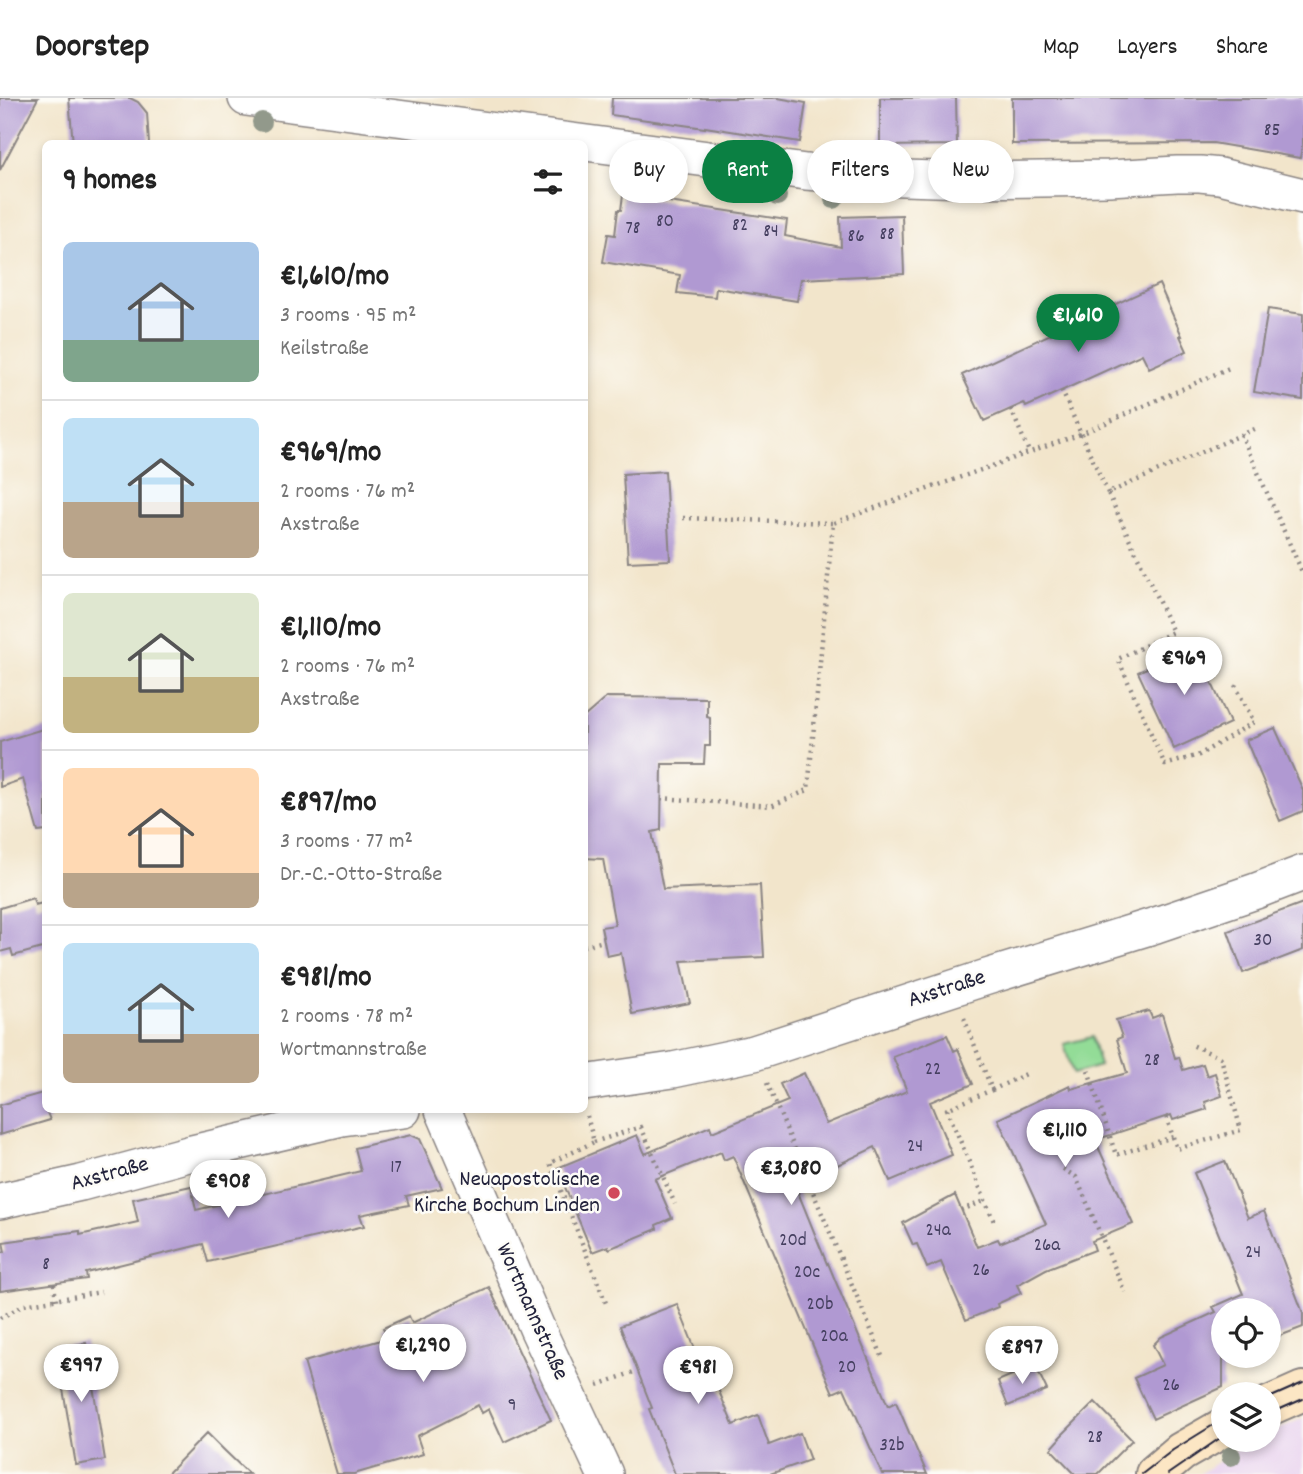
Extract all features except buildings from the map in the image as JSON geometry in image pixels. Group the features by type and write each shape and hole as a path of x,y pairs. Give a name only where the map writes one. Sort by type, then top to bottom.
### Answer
{"street":[{"path":"265,99 569,140"},
{"path":"588,143 806,172 873,177 967,180 1200,174 1220,176 1303,197"},
{"name":"Axstraße","path":"588,1082 673,1070 754,1053 1156,925 1303,873"},
{"name":"Wortmannstraße","path":"444,1113 537,1328 605,1474"},
{"name":"Axstraße","path":"0,1201 81,1183 341,1114"},
{"path":"1281,1401 1303,1391"},
{"path":"1155,1474 1181,1452 1211,1435"}],"path":[{"path":"683,518 833,523 1081,434 1229,368"},
{"path":"1062,391 1172,632 1118,659 1165,765 1199,755 1254,722 1235,685"},
{"path":"1011,409 1029,452"},
{"path":"1108,493 1257,428"},
{"path":"1241,434 1303,574"},
{"path":"662,798 771,806 808,790 833,523"},
{"path":"588,945 604,942"},
{"path":"952,988 992,1090"},
{"path":"1166,1116 1177,1149 1241,1130 1221,1058 1192,1045"},
{"path":"754,1053 882,1356"},
{"path":"1088,1070 1116,1155 1173,1137"},
{"path":"995,1224 947,1109 1026,1074"},
{"path":"586,1113 594,1142"},
{"path":"606,1303 550,1163 594,1142 641,1127 676,1204"},
{"path":"1063,1169 1076,1177 1125,1292"},
{"path":"961,1210 985,1201"},
{"path":"54,1284 56,1300"},
{"path":"0,1318 24,1305 101,1292"}],"shaded area":[{"path":"1303,1418 1303,1474 1199,1474 1232,1452 1281,1452 1281,1428"}],"green space":[{"path":"1092,1037 1100,1066 1073,1074 1064,1044"}],"tram line":[{"path":"1281,1393 1303,1383"},
{"path":"1281,1409 1303,1399"},
{"path":"1142,1474 1173,1450 1211,1426"},
{"path":"1168,1474 1211,1444"}],"place":[{"name":"Neuapostolische Kirche Bochum Linden","path":"614,1193"}]}
